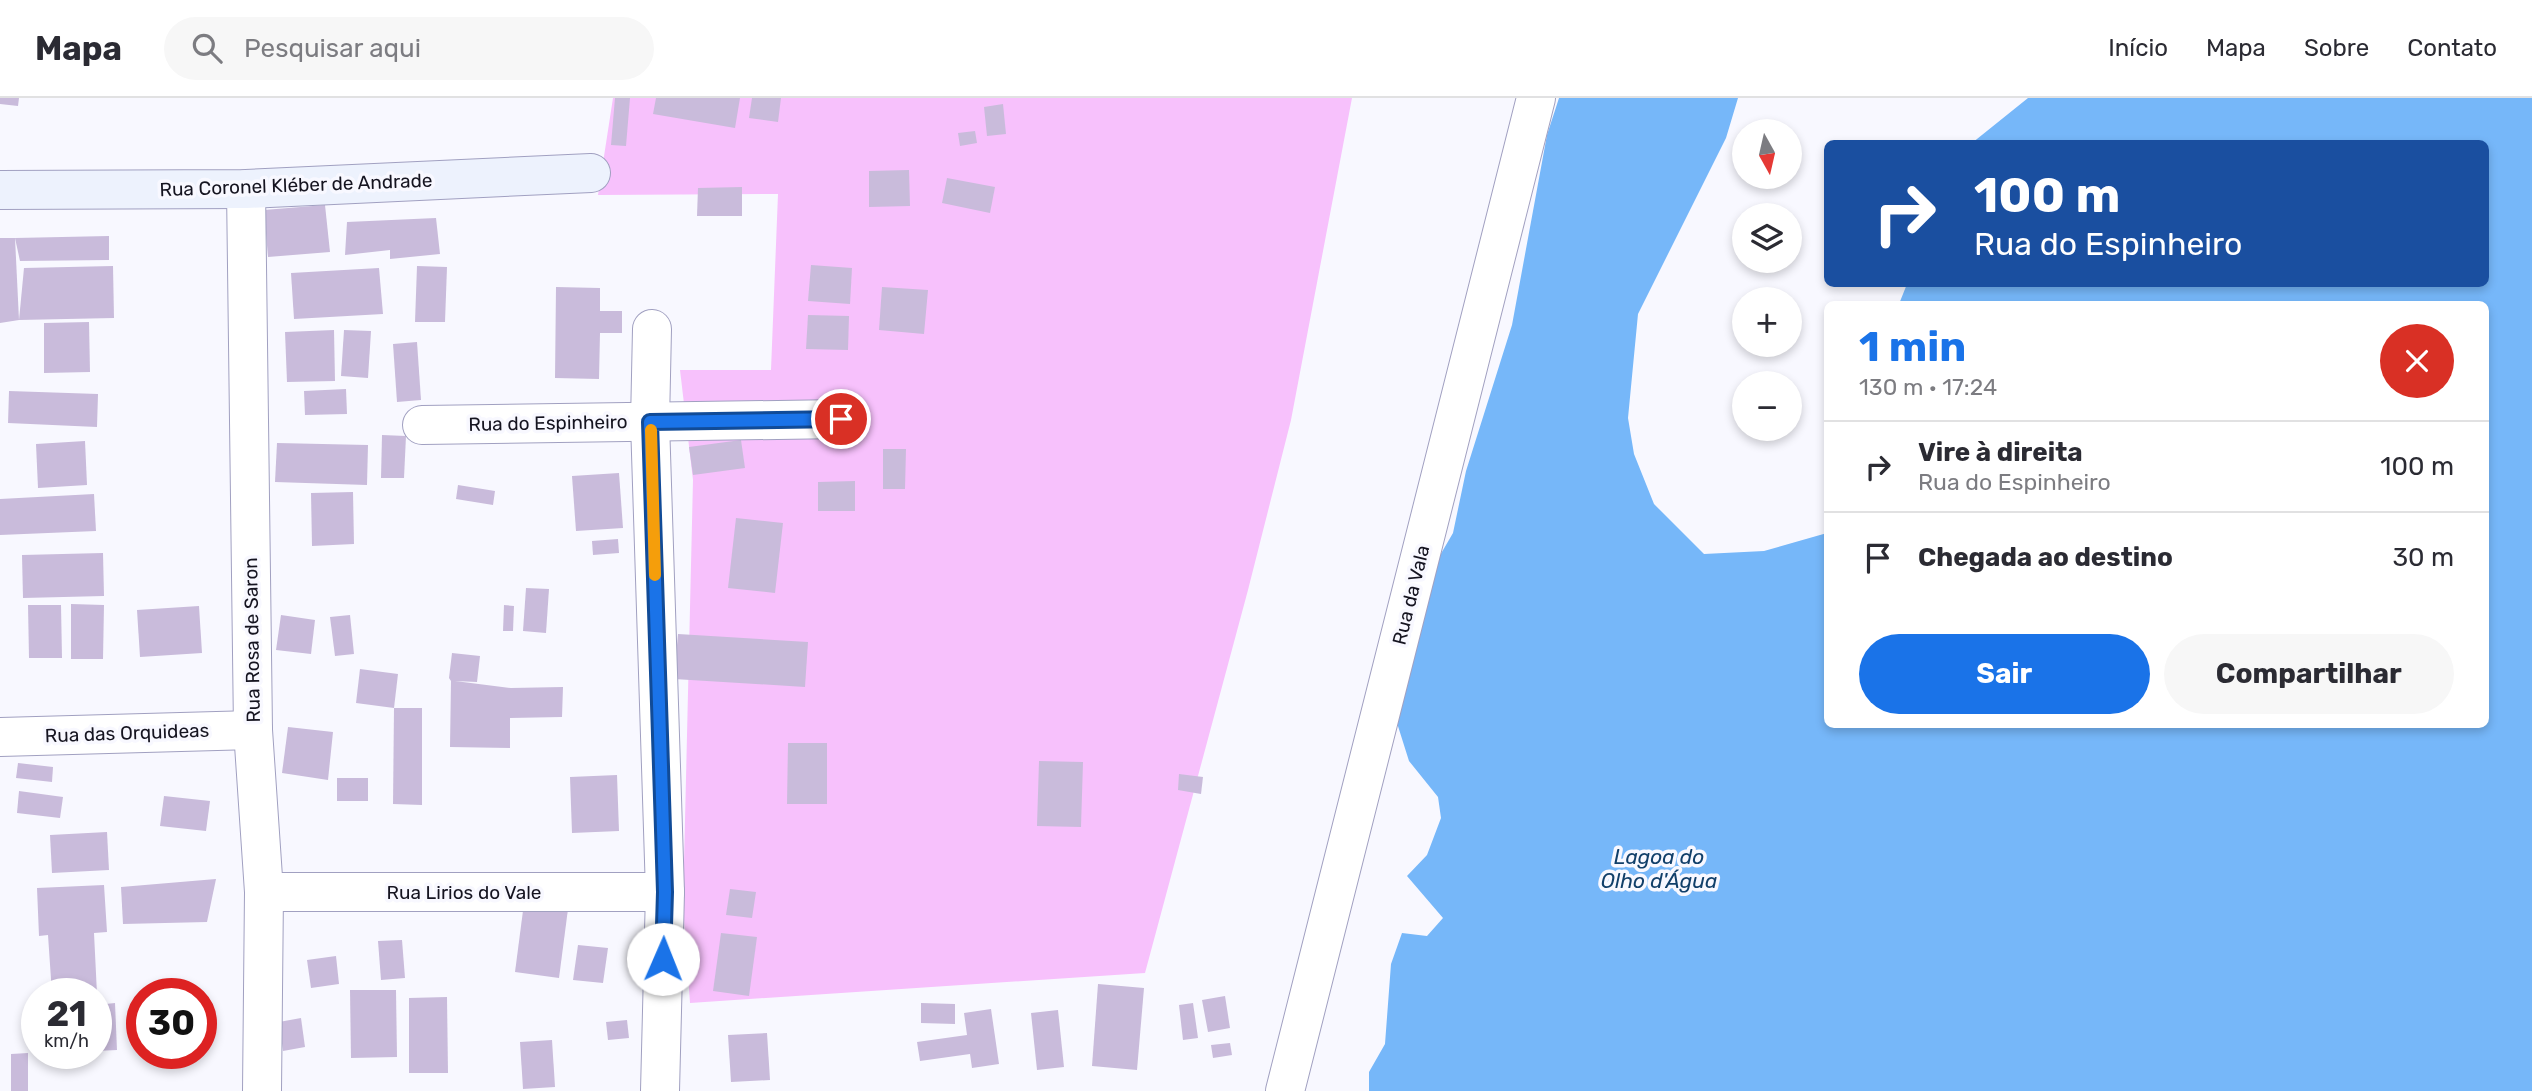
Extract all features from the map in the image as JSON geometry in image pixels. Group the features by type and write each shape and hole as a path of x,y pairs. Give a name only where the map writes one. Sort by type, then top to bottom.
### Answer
{"main road":[{"name":"Rua Coronel Kléber de Andrade","path":"0,190 247,189 591,173"}],"street":[{"name":"Rua da Vala","path":"1285,1091 1536,98"},
{"name":"Rua Rosa de Saron","path":"247,189 253,730 264,892 262,1091"},
{"path":"652,329 650,422 665,892 660,1091"},
{"name":"Rua do Espinheiro","path":"422,425 841,419"},
{"name":"Rua das Orquideas","path":"0,737 253,730"},
{"name":"Rua Lirios do Vale","path":"264,892 665,892"}],"shaded area":[{"path":"613,98 1352,98 1291,420 1145,973 690,1003 683,906 693,480 680,370 771,370 778,194 598,195"}],"water":[{"name":"Lagoa do Olho d'Água","path":"1559,98 1738,98 1726,138 1638,314 1628,418 1634,454 1654,504 1704,554 1764,551 1824,534 1824,728 2489,728 2489,301 1900,301 1906,287 2489,287 2489,140 1976,140 2028,98 2532,98 2532,1091 1369,1091 1369,1072 1385,1044 1391,964 1402,933 1427,936 1443,918 1407,876 1427,855 1441,818 1438,797 1409,761 1397,723 1432,569 1453,533 1466,471 1512,325 1547,135"}],"building":[{"path":"0,98 19,98 18,106 0,104"},
{"path":"615,98 630,98 626,146 611,145"},
{"path":"656,98 740,98 735,128 653,114"},
{"path":"752,98 781,98 778,122 749,118"},
{"path":"1003,104 1006,134 987,136 984,107"},
{"path":"975,131 977,143 960,146 958,133"},
{"path":"909,170 910,206 869,207 869,171"},
{"path":"947,178 995,187 990,213 942,203"},
{"path":"742,187 742,216 697,216 698,188"},
{"path":"325,205 330,252 268,257 264,210"},
{"path":"436,218 440,254 390,259 390,250 345,255 347,222"},
{"path":"109,236 109,260 20,261 15,238"},
{"path":"0,238 15,238 19,320 0,323"},
{"path":"811,265 852,268 850,304 808,301"},
{"path":"113,266 114,318 19,320 24,268"},
{"path":"417,266 447,267 445,322 415,322"},
{"path":"379,268 383,314 294,319 291,273"},
{"path":"556,287 600,288 600,311 622,311 622,333 600,333 599,379 555,378"},
{"path":"882,287 928,290 924,334 879,330"},
{"path":"808,315 849,316 848,350 806,349"},
{"path":"89,322 90,372 44,373 44,323"},
{"path":"334,330 335,381 287,382 285,332"},
{"path":"344,330 371,331 368,378 341,376"},
{"path":"417,342 421,400 397,402 393,344"},
{"path":"346,389 347,414 305,415 304,391"},
{"path":"9,391 98,394 97,427 8,423"},
{"path":"382,435 406,436 404,478 381,478"},
{"path":"741,440 745,468 693,475 689,447"},
{"path":"85,441 87,485 38,488 36,444"},
{"path":"277,443 368,445 367,485 275,482"},
{"path":"883,449 906,449 905,489 883,489"},
{"path":"619,473 623,528 576,531 572,476"},
{"path":"855,481 855,511 818,511 818,482"},
{"path":"458,485 495,491 493,505 456,499"},
{"path":"353,492 354,544 312,546 311,493"},
{"path":"94,494 96,531 0,535 0,499"},
{"path":"736,518 783,523 775,593 728,588"},
{"path":"618,539 619,553 593,555 592,541"},
{"path":"103,553 104,596 23,598 22,555"},
{"path":"526,588 549,589 546,633 523,631"},
{"path":"71,604 104,605 103,659 71,659"},
{"path":"28,605 61,605 62,658 29,658"},
{"path":"504,605 514,606 513,631 503,631"},
{"path":"199,606 202,653 140,657 137,610"},
{"path":"281,615 315,620 311,654 276,650"},
{"path":"350,615 354,654 335,656 330,617"},
{"path":"678,634 808,642 805,687 674,679"},
{"path":"452,653 480,656 477,682 455,681 511,688 563,687 562,717 510,718 510,748 450,747 449,678"},
{"path":"360,669 398,674 394,708 356,703"},
{"path":"394,708 422,708 422,805 393,804"},
{"path":"288,727 333,732 328,780 282,773"},
{"path":"788,743 827,743 827,804 787,804"},
{"path":"1039,761 1083,762 1081,827 1037,826"},
{"path":"18,763 53,767 52,782 16,778"},
{"path":"1179,774 1203,777 1201,794 1178,790"},
{"path":"617,775 619,831 572,833 570,777"},
{"path":"337,778 368,778 368,801 337,801"},
{"path":"19,791 63,797 60,818 17,813"},
{"path":"164,796 210,801 206,831 160,826"},
{"path":"107,832 109,870 52,873 50,835"},
{"path":"216,879 207,922 123,924 121,887"},
{"path":"104,885 107,932 94,933 96,978 51,978 48,935 39,936 37,888"},
{"path":"730,889 756,892 752,918 726,915"},
{"path":"524,903 568,909 559,978 515,972"},
{"path":"721,933 757,937 749,996 713,991"},
{"path":"402,940 405,978 381,980 378,941"},
{"path":"578,945 608,948 603,983 573,980"},
{"path":"336,956 339,984 311,988 307,960"},
{"path":"1098,984 1144,988 1137,1070 1092,1066"},
{"path":"350,990 396,990 397,1057 351,1058"},
{"path":"1225,996 1230,1028 1208,1032 1202,1000"},
{"path":"447,997 448,1073 409,1073 409,998"},
{"path":"112,1003 115,1003 117,1050 112,1050"},
{"path":"921,1003 955,1004 955,1024 921,1023"},
{"path":"1193,1003 1198,1038 1183,1040 1179,1005"},
{"path":"991,1009 999,1064 972,1068 970,1054 920,1061 917,1042 967,1035 964,1013"},
{"path":"1058,1010 1064,1067 1037,1070 1031,1013"},
{"path":"301,1018 305,1047 283,1051 279,1022"},
{"path":"627,1020 629,1038 608,1040 606,1022"},
{"path":"767,1033 770,1080 731,1082 728,1035"},
{"path":"552,1040 555,1087 523,1089 520,1042"},
{"path":"1230,1043 1232,1055 1213,1058 1211,1045"},
{"path":"21,1053 21,1069 28,1069 28,1091 11,1091 11,1054"}],"slow traffic":[{"path":"651,430 655,575"}],"route":[{"path":"663,959 665,892 650,422 841,419"}]}
